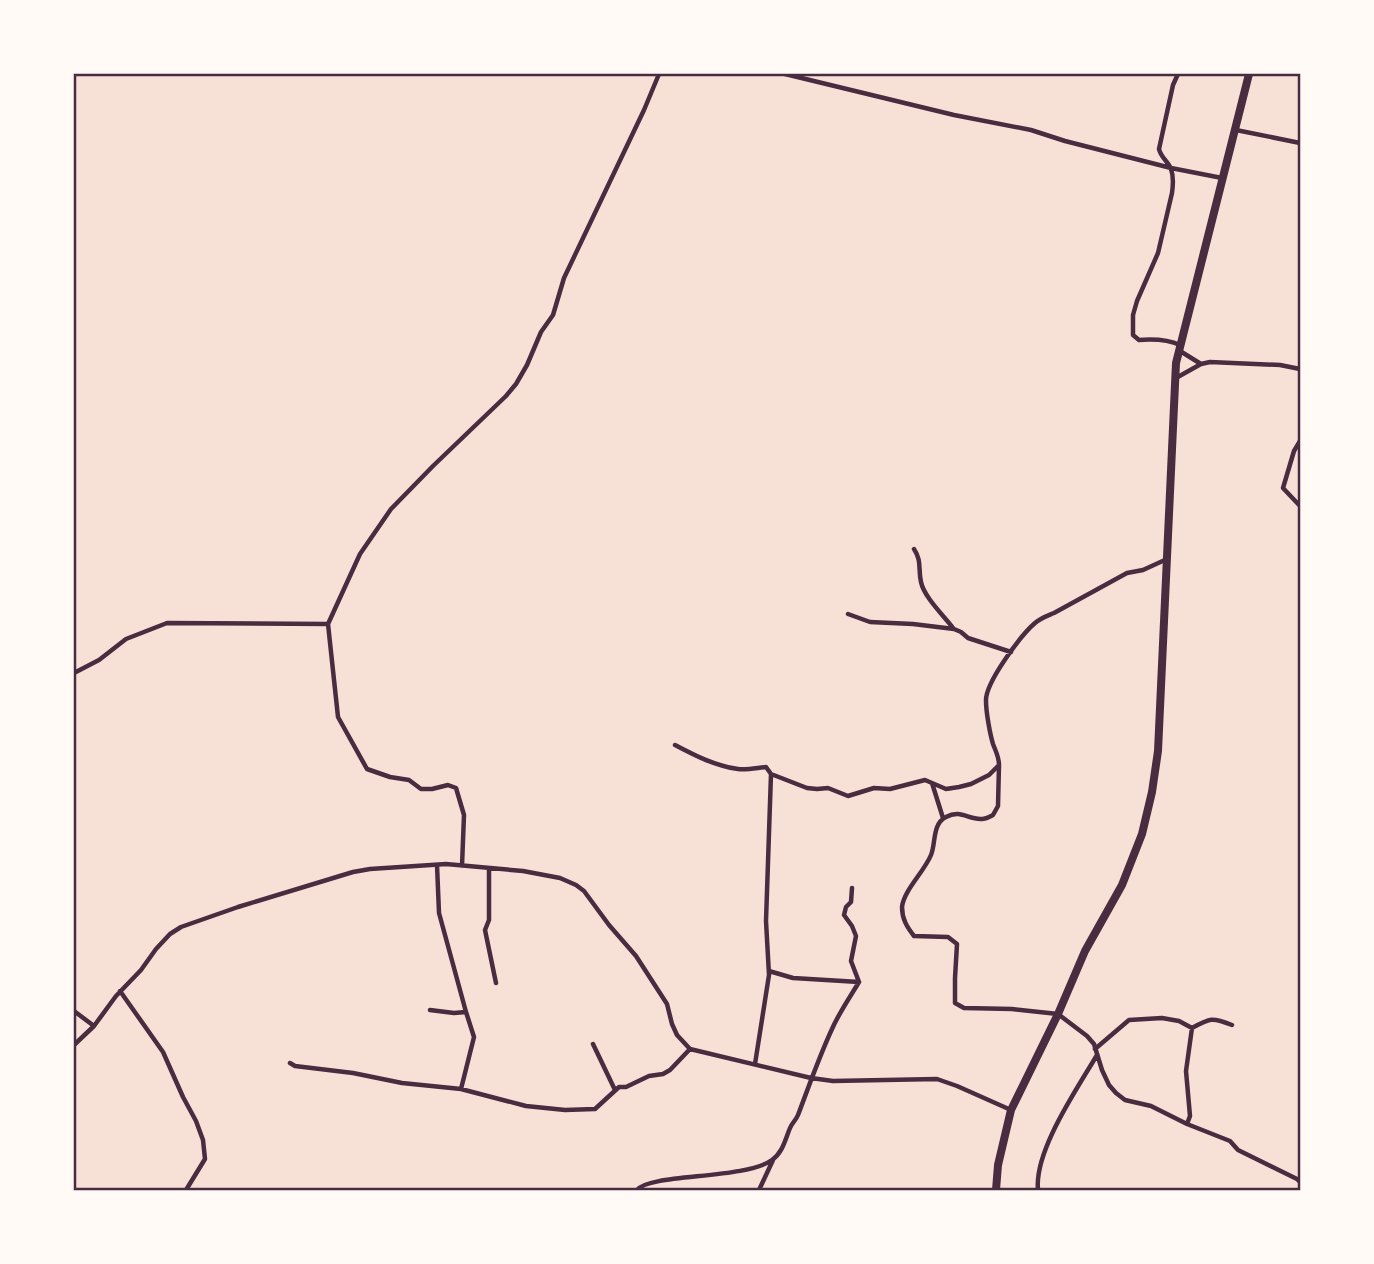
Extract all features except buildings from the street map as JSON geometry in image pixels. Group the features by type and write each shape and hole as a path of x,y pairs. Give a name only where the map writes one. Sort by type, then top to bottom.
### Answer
{"main road":[{"path":"996,1191 998,1165 1012,1110 1085,951 1122,884 1142,834 1152,792 1158,751 1175,378 1180,348 1249,74"}],"street":[{"path":"462,866 464,815 456,788 448,785 421,789 409,780 367,769 338,717 328,624 360,554 391,509 516,384 541,331 553,315 564,278 659,74"},
{"path":"785,74 954,115 1031,130 1171,168 1223,178"},
{"path":"1178,74 1173,85 1159,149 1160,156 1171,168 1173,183 1158,253 1133,315 1133,335 1139,340 1154,338 1174,342 1201,364"},
{"path":"1235,130 1300,143"},
{"path":"1175,378 1210,362 1280,365 1300,369"},
{"path":"1300,441 1294,451 1283,488 1300,506"},
{"path":"914,549 919,556 921,583 926,594 954,629 975,641 1011,652"},
{"path":"1167,559 1143,570 1127,573 1042,618 1031,626 1011,652 991,682 985,701 993,742 999,757 998,806 993,816 982,819 956,813 938,823 932,852 903,902 902,911 905,925 914,936 948,937 957,944 957,1005 964,1008 1058,1014 1094,1044 1101,1070 1109,1086 1125,1100 1151,1106 1230,1141 1238,1150 1300,1182"},
{"path":"849,614 870,622 954,629"},
{"path":"74,673 99,660 126,639 167,623 328,624"},
{"path":"675,745 693,755 726,766 740,769 765,767 771,774 807,788 828,788 848,796 874,788 890,789 925,780 946,789 971,784 989,775 999,765"},
{"path":"755,1064 769,971 766,921 771,774"},
{"path":"932,783 943,818"},
{"path":"437,865 439,913 474,1037 461,1088"},
{"path":"74,1045 94,1026 163,941 181,927 344,874 370,869 462,866 523,871 560,878 584,891 636,956 667,1004 677,1035 690,1049 833,1081 937,1079 1012,1110"},
{"path":"489,869 489,920 485,930 496,983"},
{"path":"759,1191 774,1159 786,1143 790,1127 798,1117 832,1027 859,982 852,961 856,936 844,915 851,902 852,888"},
{"path":"769,971 793,978 859,982"},
{"path":"120,991 163,1052 203,1140 205,1159 186,1191"},
{"path":"429,1010 466,1012"},
{"path":"74,1011 94,1026"},
{"path":"1038,1191 1037,1182 1042,1160 1054,1129 1096,1052 1129,1020 1162,1018 1179,1021 1192,1028"},
{"path":"1192,1028 1208,1019 1232,1025"},
{"path":"1187,1124 1190,1116 1186,1072 1192,1028"},
{"path":"593,1044 615,1090"},
{"path":"290,1063 402,1083 461,1088 526,1106 565,1110 595,1109 615,1090 670,1070 690,1049"},
{"path":"637,1191 641,1186 663,1181 754,1169 774,1159"}]}
